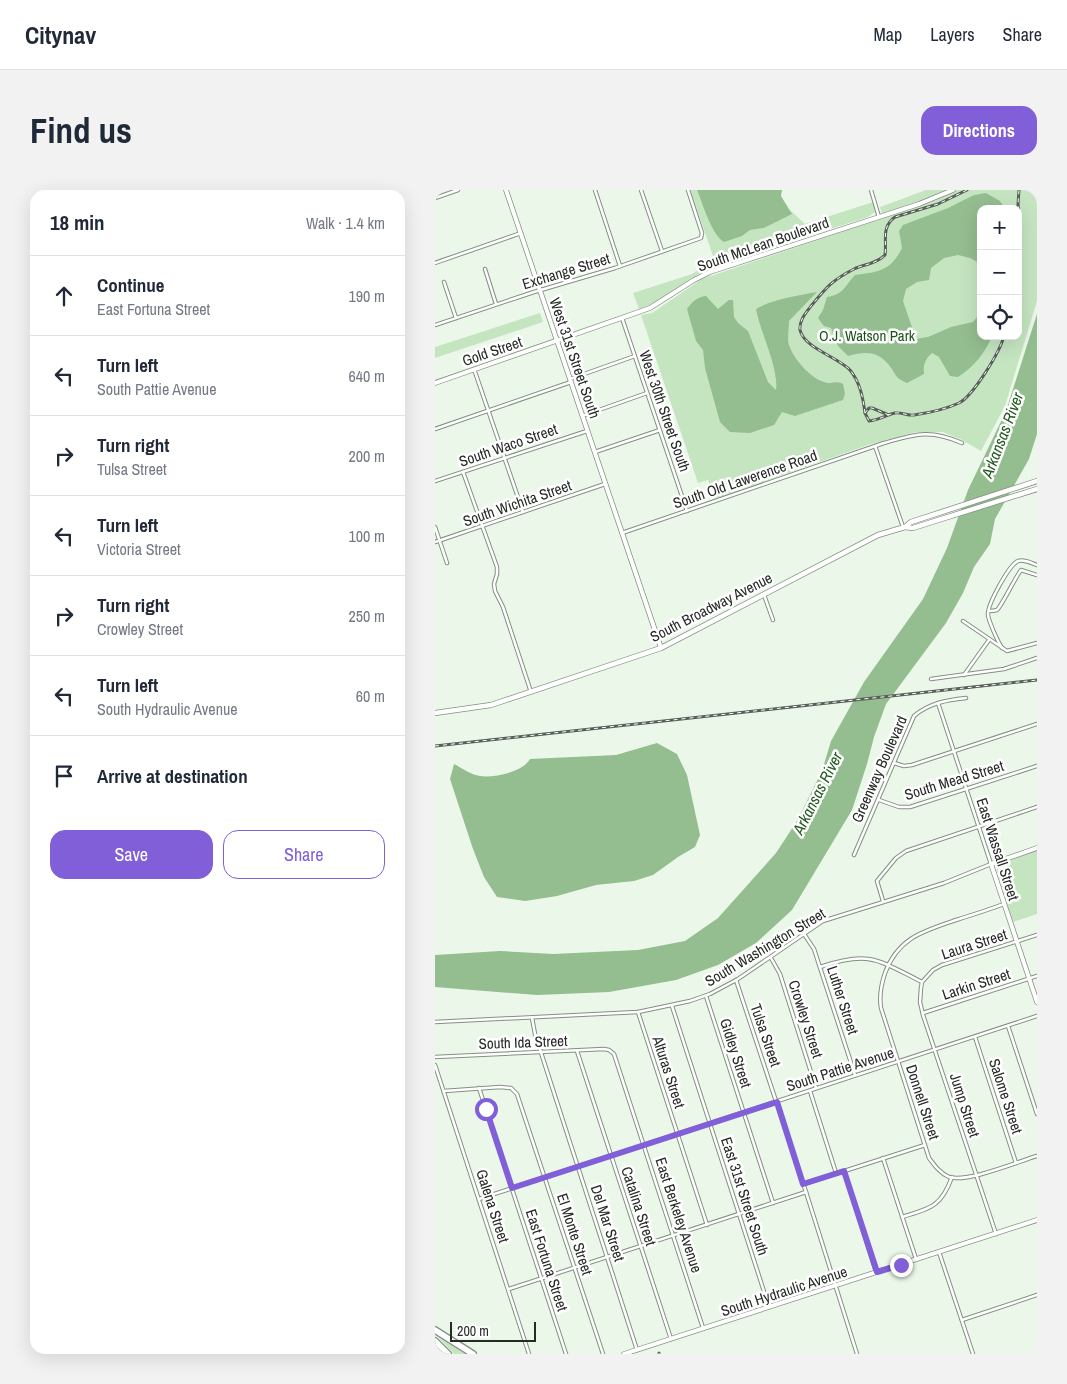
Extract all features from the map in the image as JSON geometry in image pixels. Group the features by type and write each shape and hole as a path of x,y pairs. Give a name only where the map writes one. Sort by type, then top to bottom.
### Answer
{"highway":[{"path":"435,1330 473,1354"},
{"path":"435,1341 448,1354"}],"main road":[{"name":"South Broadway Avenue","path":"435,713 486,707 661,648 878,535 904,527 911,522 1035,482"},
{"name":"South Broadway Avenue","path":"904,527 913,528 935,522 1035,490"}],"street":[{"path":"435,198 458,190"},
{"name":"West 31st Street South","path":"507,190 622,533"},
{"path":"595,190 620,266"},
{"path":"641,190 662,251"},
{"name":"Exchange Street","path":"435,325 620,266 702,236 688,190"},
{"path":"871,190 879,217"},
{"name":"South McLean Boulevard","path":"557,341 650,308 710,272 879,217 953,190"},
{"path":"435,263 521,233"},
{"path":"485,269 497,304"},
{"path":"444,282 456,318"},
{"name":"West 30th Street South","path":"622,318 687,511"},
{"name":"Gold Street","path":"435,383 557,341"},
{"path":"435,429 635,356"},
{"path":"474,369 523,512"},
{"path":"582,416 647,393"},
{"name":"South Waco Street","path":"435,482 587,430"},
{"path":"594,452 660,430"},
{"name":"South Old Lawerence Road","path":"622,533 875,446 918,434 934,434 962,443"},
{"path":"875,446 904,527"},
{"path":"463,472 497,567 494,584 531,692"},
{"name":"South Wichita Street","path":"435,542 605,484"},
{"path":"435,527 447,563"},
{"path":"622,533 661,648"},
{"path":"1002,648 991,623 989,611 1003,581 1016,562 1023,560 1037,565"},
{"path":"989,611 999,608 1014,579 1021,570 1037,575"},
{"path":"764,595 773,620"},
{"path":"963,621 1007,652 1037,642"},
{"path":"963,675 989,640"},
{"path":"931,679 1004,669 1037,658"},
{"name":"Greenway Boulevard","path":"853,855 914,716 925,707 950,699 967,698"},
{"name":"East Wassall Street","path":"938,703 1037,1002"},
{"path":"894,763 904,766 912,765 1037,724"},
{"name":"South Mead Street","path":"878,799 905,808 1037,766"},
{"path":"883,902 877,881 896,858 906,851 1037,807"},
{"name":"South Washington Street","path":"435,1022 638,1012 672,1006 705,996 736,980 823,922 944,883 1037,848"},
{"path":"888,965 900,947 910,938 923,931 1004,904"},
{"name":"Luther Street","path":"804,934 814,949 855,1076"},
{"name":"Laura Street","path":"923,982 938,967 1037,935"},
{"path":"820,967 838,961 863,957 878,960 923,982"},
{"name":"Crowley Street","path":"771,958 779,974 817,1089"},
{"name":"Donnell Street","path":"888,965 882,984 880,1003 882,1012 929,1158 935,1167 952,1178"},
{"name":"Larkin Street","path":"923,1013 1037,976"},
{"name":"Tulsa Street","path":"736,980 857,1354"},
{"name":"Jump Street","path":"923,982 920,999 923,1013 996,1234"},
{"name":"Gidley Street","path":"705,996 773,1203"},
{"name":"East 31st Street South","path":"672,1006 769,1307"},
{"name":"Alturas Street","path":"638,1012 707,1225"},
{"name":"South Pattie Avenue","path":"479,1199 1037,1016"},
{"name":"Del Mar Street","path":"532,1018 533,1028 637,1350"},
{"path":"1008,1026 1037,1114"},
{"name":"Salome Street","path":"975,1037 1016,1163"},
{"name":"South Ida Street","path":"435,1057 604,1049 612,1051"},
{"name":"Catalina Street","path":"577,1051 671,1339"},
{"name":"East Berkeley Avenue","path":"612,1051 704,1329"},
{"name":"Galena Street","path":"435,1065 529,1354"},
{"path":"444,1091 479,1088"},
{"name":"El Monte Street","path":"479,1088 509,1088 516,1092 603,1354"},
{"name":"East Fortuna Street","path":"479,1088 566,1354"},
{"path":"811,1091 837,1173"},
{"path":"803,1184 925,1145"},
{"path":"902,1216 927,1209 940,1201 952,1178 976,1176 1037,1156"},
{"path":"883,1158 916,1260"},
{"path":"844,1171 877,1272"},
{"path":"509,1290 806,1192"},
{"name":"South Hydraulic Avenue","path":"624,1354 1037,1220"},
{"path":"939,1252 973,1354"},
{"path":"962,1320 1037,1296"}],"green space":[{"path":"690,190 697,190 713,229 741,236 750,230 764,228 791,214 790,210 805,224 873,202 875,212 868,217 709,268 666,296 639,309 633,293 692,274 700,269 698,261 713,256"},
{"name":"O.J. Watson Park","path":"926,190 1037,190 1037,301 1005,406 981,451 943,432 916,432 871,444 714,499 708,480 698,483 641,315 652,313 702,279 883,218 880,207"},
{"path":"540,313 543,322 435,358 435,347"},
{"path":"1037,851 1037,914 1013,922 995,866"},
{"path":"435,1331 470,1354 454,1354 435,1334"}],"water":[{"path":"697,190 782,190 781,196 792,214 764,228 750,230 742,236 724,242 711,226"},
{"path":"986,193 1000,201 1002,205 977,205 977,262 958,255 944,258 931,268 929,280 917,282 906,289 903,301 916,339 928,337 951,327 973,322 977,317 977,340 990,340 978,359 958,377 950,376 939,357 932,353 925,362 924,374 907,383 897,377 888,364 879,356 865,353 848,356 838,346 831,328 824,326 818,318 827,297 840,292 855,275 883,269 893,262 902,248 899,231 903,225 948,208 974,195"},
{"path":"817,292 789,321 789,345 799,362 814,377 827,383 838,382 843,384 845,394 843,400 795,416 782,412 774,425 750,433 730,432 720,422 705,368 703,350 696,341 687,309 700,297 706,296 718,309 729,300 733,300 734,317 748,331 768,382 776,390 775,371 756,309 777,300"},
{"name":"Arkansas River","path":"1037,314 1037,434 1029,459 995,519 990,544 974,567 963,593 946,623 886,704 852,810 792,910 756,943 718,965 676,980 609,992 537,995 435,987 435,955 500,951 553,954 638,950 685,941 718,918 776,853 797,821 822,771 831,741 864,682 923,599 947,548 968,490 1006,411"},
{"path":"657,743 677,754 687,775 700,835 695,847 653,875 634,881 596,885 557,896 525,901 497,897 484,877 450,779 454,764 470,773 493,776 515,771 530,759 616,755"}],"railway":[{"path":"865,413 861,390 850,370 808,342 800,330 802,320 816,299 835,281 846,273 874,262 885,255 886,229 895,217 938,204 967,190"},
{"path":"1018,205 1019,190"},
{"path":"889,415 872,408 869,408 865,413 869,421 876,420 895,413 911,415 925,413 959,403 965,399 985,373 1002,340"},
{"path":"435,746 1037,680"}],"route":[{"path":"486,1109 512,1188 777,1102 803,1184 844,1171 877,1272 901,1265"}]}
